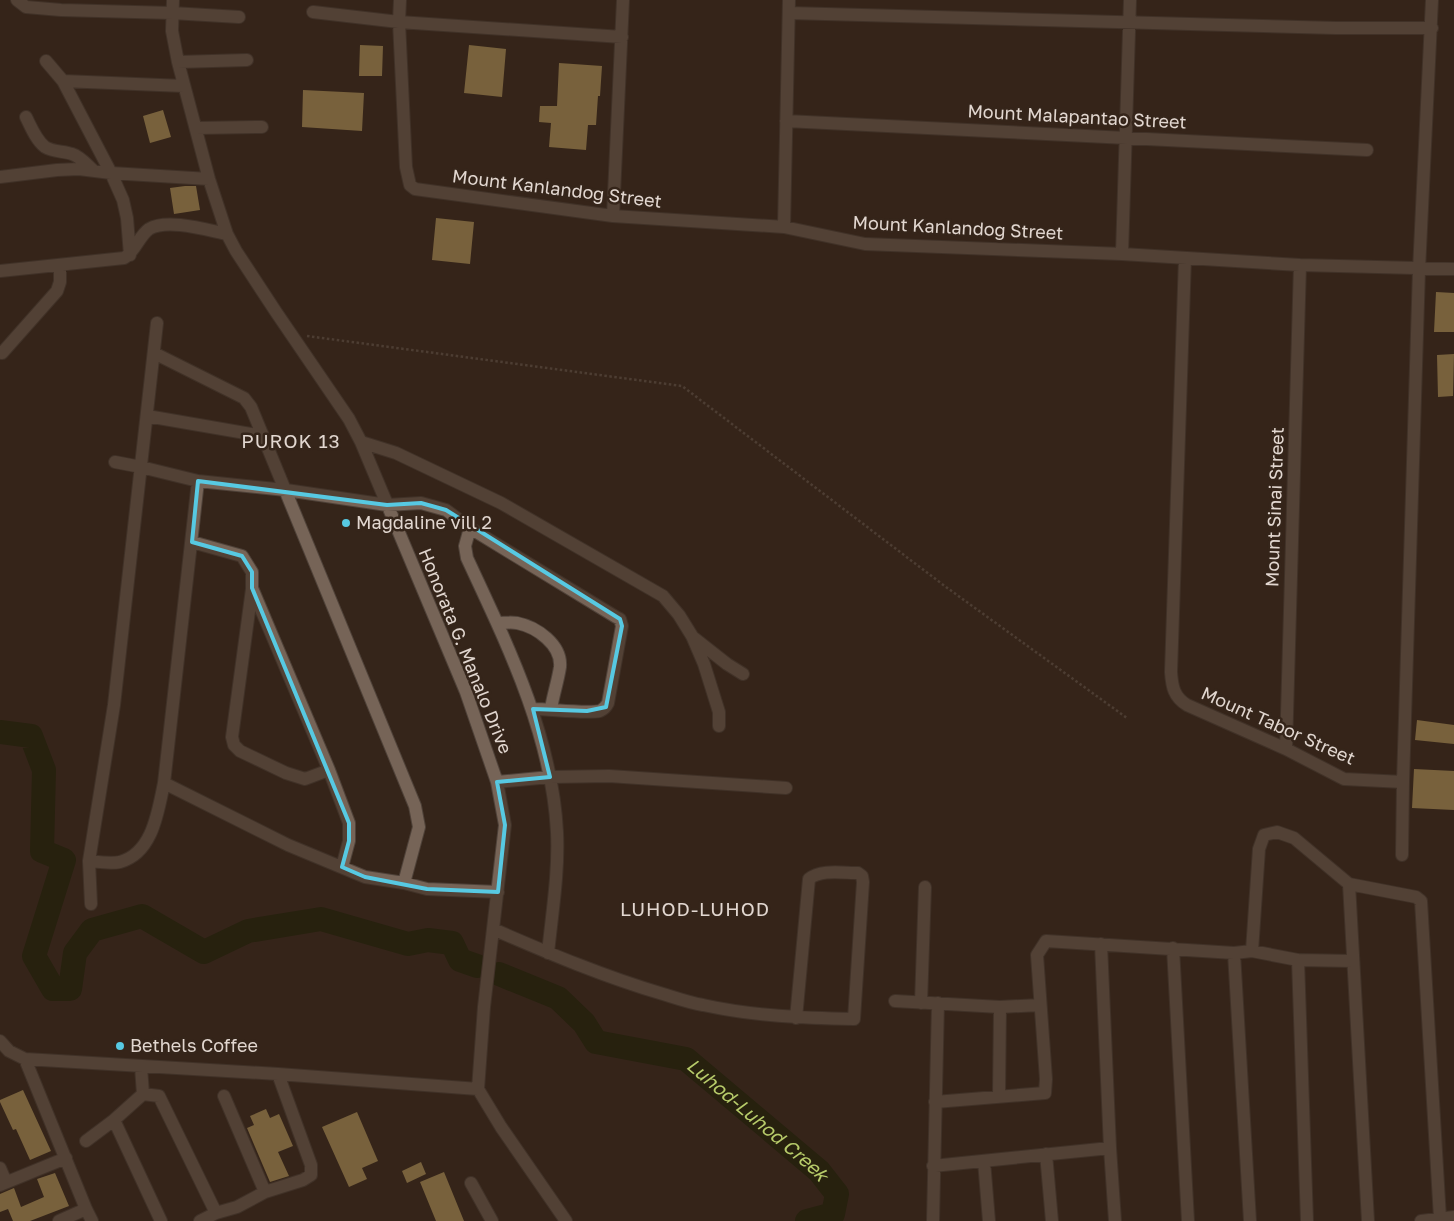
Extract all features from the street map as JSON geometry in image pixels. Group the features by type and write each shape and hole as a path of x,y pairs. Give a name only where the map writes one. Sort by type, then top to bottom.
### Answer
{"street":[{"path":"17,0 26,7 61,10 173,6 239,16"},
{"path":"399,22 400,0"},
{"path":"614,216 623,0"},
{"path":"1122,254 1130,0"},
{"path":"1402,855 1402,782 1419,270 1432,0"},
{"name":"Honorata G. Manalo Drive","path":"173,6 172,31 178,62 209,179 227,234 236,251 349,419 361,442 466,692 497,782 505,825 484,1007 478,1089"},
{"path":"784,227 789,6 1129,22 1336,28 1432,28"},
{"path":"313,12 399,22 622,37"},
{"name":"Mount Kanlandog Street","path":"399,22 406,167 410,185 416,189 614,216 784,227 865,244 1122,254 1300,265 1454,270"},
{"path":"178,62 247,60"},
{"path":"46,61 62,81 112,173 123,200 127,218 130,255"},
{"path":"62,81 184,86"},
{"path":"26,117 39,141 46,147 79,157 94,171"},
{"name":"Mount Malapantao Street","path":"786,121 1367,150"},
{"path":"196,128 262,127"},
{"path":"0,177 79,169 209,179"},
{"path":"0,271 124,258 130,255 148,230 158,225 170,224 227,234"},
{"name":"Mount Tabor Street","path":"1185,258 1171,672 1174,692 1178,699 1187,705 1286,749 1344,779 1402,782"},
{"path":"2,353 56,291 60,282 60,265"},
{"name":"Mount Sinai Street","path":"1286,749 1300,265"},
{"path":"91,904 89,861 114,705 157,323"},
{"path":"154,353 247,400 286,490 415,806 419,827 404,882"},
{"path":"147,416 262,436"},
{"path":"361,442 396,453 501,503 663,596 679,615 692,636 704,664 719,712 719,726"},
{"path":"115,462 141,466 198,481 286,490 387,505 421,503 446,510 470,528 616,617 621,622 622,626 614,674 606,707 595,711 532,709"},
{"path":"89,861 120,862 135,855 152,831 156,821 164,784 198,481"},
{"path":"470,528 465,546 467,558 497,623 532,709 550,777 557,831 556,865 548,953"},
{"path":"192,542 242,556 252,572 252,588 232,737 234,745 240,751 286,773 305,779 329,770"},
{"path":"252,588 329,770 349,823 350,841 342,867"},
{"path":"497,623 518,623 539,631 556,649 560,668 551,710"},
{"path":"692,636 727,664 743,674"},
{"path":"497,782 550,777 609,776 786,788"},
{"path":"164,784 288,845 365,877 404,882 427,889 498,892"},
{"path":"1252,951 1259,848 1264,835 1277,832 1294,838 1349,884 1416,897 1421,901 1423,906 1440,1218"},
{"path":"493,929 548,953 632,985 702,1005 796,1018 854,1019 863,882 862,876 858,873 820,874 814,875 809,879 796,1018"},
{"path":"1349,884 1368,1221"},
{"path":"921,1003 925,887"},
{"path":"935,1102 1045,1093 1046,1079 1037,955 1046,941 1234,953 1252,951 1298,960 1353,961"},
{"path":"1102,944 1110,1148 1115,1221"},
{"path":"1173,948 1188,1221"},
{"path":"1234,953 1250,1221"},
{"path":"1298,960 1307,1221"},
{"path":"895,1001 1000,1007 1040,1006"},
{"path":"933,1221 938,1003"},
{"path":"999,1096 1000,1007"},
{"path":"0,1041 9,1051 25,1059 278,1074 478,1089 500,1126 566,1221"},
{"path":"25,1059 92,1221"},
{"path":"141,1067 143,1094"},
{"path":"200,1221 216,1213 237,1207 265,1192 303,1180 311,1175 311,1166 278,1074"},
{"path":"86,1141 114,1120 143,1094 160,1096 216,1213"},
{"path":"224,1096 265,1192"},
{"path":"114,1120 161,1221"},
{"path":"933,1166 1110,1148"},
{"path":"1046,1154 1052,1221"},
{"path":"0,1168 3,1184 66,1158"},
{"path":"984,1161 990,1221"},
{"path":"471,1183 492,1221"},
{"path":"58,1221 86,1209"},
{"path":"1421,1221 1454,1217"}],"path":[{"path":"291,334 682,386 946,587 1127,718"}],"highlighted area":[{"path":"198,481 387,505 421,503 446,510 620,619 622,626 606,707 587,711 533,709 550,777 497,782 505,825 498,892 427,889 365,877 342,867 349,841 349,823 252,588 252,572 242,556 192,542"}],"building":[{"path":"360,45 383,46 382,76 359,76"},
{"path":"469,45 506,49 502,97 464,93"},
{"path":"559,63 602,66 596,125 588,125 586,150 549,147 551,123 539,122 540,106 557,106"},
{"path":"303,90 364,93 362,131 302,127"},
{"path":"163,110 171,137 150,143 143,116"},
{"path":"196,186 200,210 174,214 170,188"},
{"path":"436,218 474,222 470,264 432,260"},
{"path":"1436,292 1454,293 1454,332 1434,332"},
{"path":"1454,354 1453,396 1438,397 1437,355"},
{"path":"1417,720 1454,725 1454,744 1415,740"},
{"path":"1414,769 1454,771 1454,810 1412,808"},
{"path":"23,1090 51,1151 30,1160 16,1129 13,1130 0,1102 0,1100"},
{"path":"266,1109 270,1118 279,1114 293,1146 278,1152 289,1176 270,1182 247,1128 254,1125 250,1116"},
{"path":"357,1112 378,1161 362,1168 367,1179 349,1187 322,1127"},
{"path":"421,1162 426,1174 407,1183 402,1171"},
{"path":"444,1172 464,1221 436,1221 420,1182"},
{"path":"55,1173 69,1206 30,1221 13,1221 8,1209 0,1212 0,1194 14,1188 21,1207 44,1197 37,1179"}],"waterway":[{"name":"Luhod-Luhod Creek","path":"0,732 31,736 44,770 42,851 64,860 34,956 53,989 70,989 75,953 92,930 142,916 204,952 248,931 321,919 408,944 428,940 452,943 460,960 477,966"},
{"name":"Luhod-Luhod Creek","path":"499,974 558,998 584,1023 596,1042 686,1059 819,1171 837,1194 833,1214 807,1221"}],"place":[{"name":"Magdaline vill 2","path":"346,523"},
{"name":"Bethels Coffee","path":"120,1046"}],"district":[{"name":"PUROK 13","path":"291,441"},
{"name":"LUHOD-LUHOD","path":"695,909"}]}
